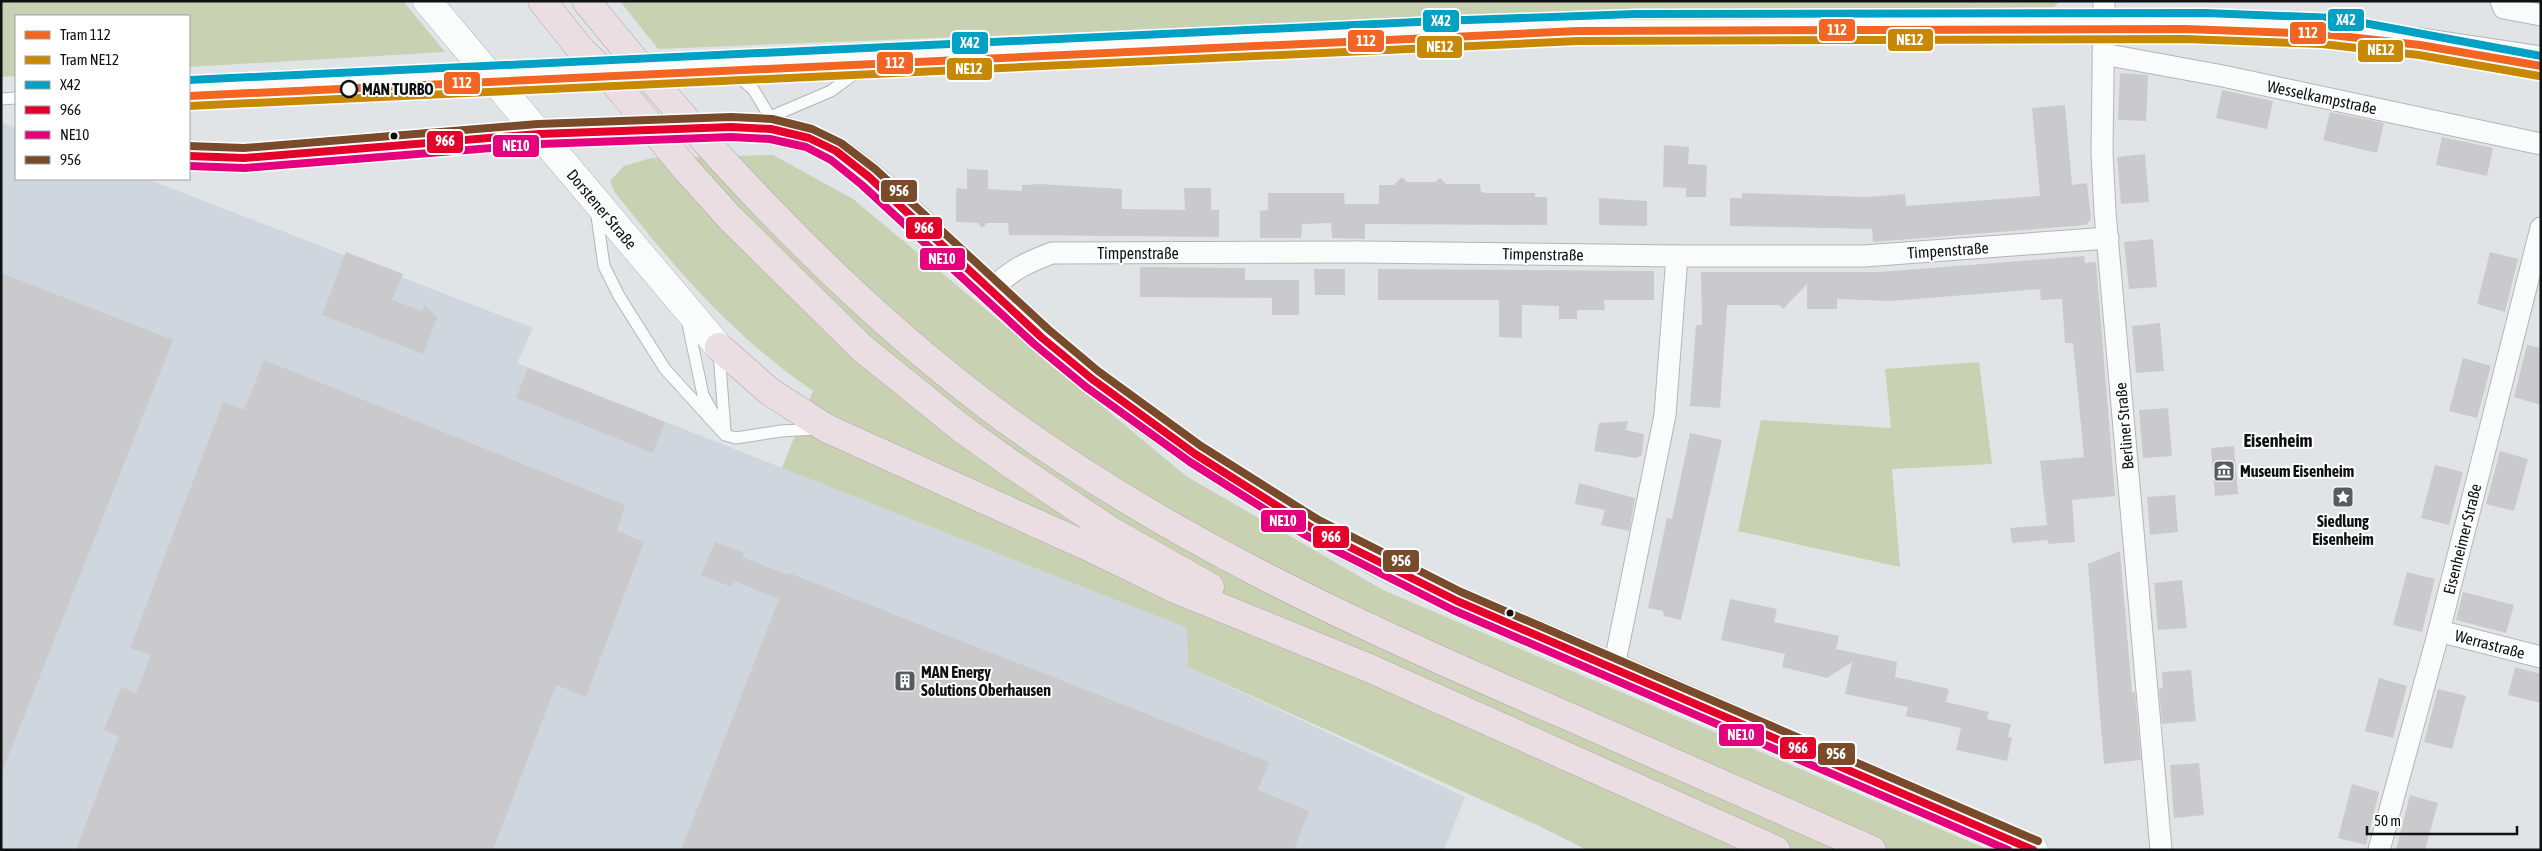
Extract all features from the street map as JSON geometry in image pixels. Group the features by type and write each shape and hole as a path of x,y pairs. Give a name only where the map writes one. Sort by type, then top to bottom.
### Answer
{"highway":[{"path":"542,1 582,51 607,74 686,169 730,218 862,348 969,433 1112,531 1236,601 1369,668"},
{"path":"586,1 749,188 818,259 888,324 990,408 1115,493 1245,568 1373,630 1872,850"},
{"path":"719,347 769,391 826,428 1073,540 1173,588 1369,668 1776,850"}],"street":[{"name":"Dorstener Straße","path":"427,1 719,347"},
{"name":"Berliner Straße","path":"2104,1 2102,152 2162,850"},
{"path":"2501,1 2504,8 2541,15"},
{"name":"Wesselkampstraße","path":"2103,54 2272,83 2541,144"},
{"path":"1,92 15,99"},
{"path":"190,156 244,158 539,134 731,127 771,123 810,138 836,151 891,196 1041,338 1147,421 1245,487 1312,528 1449,598 1614,667 2034,850"},
{"name":"Eisenheimer Straße","path":"2379,850 2439,631 2541,228"},
{"name":"Timpenstraße","path":"991,291 1001,280 1025,263 1052,253 1362,252 1864,256 2108,238"},
{"path":"1614,667 1665,415 1676,256"},
{"name":"Werrastraße","path":"2439,631 2541,657"}],"lane":[{"path":"190,90 1547,26 2206,23 2308,27 2541,52"},
{"path":"2421,40 2541,66"},
{"path":"725,65 753,89 771,123 831,91 877,58"},
{"path":"1,99 15,99"},
{"path":"595,202 604,266 619,296 665,369 725,435 736,438 781,431 826,428"},
{"path":"680,301 692,332 703,395 725,435"},
{"path":"719,347 725,435"}],"shaded area":[{"name":"MAN Energy Solutions Oberhausen","path":"1,122 15,128 15,180 150,180 533,328 517,363 1187,628 1188,667 1465,797 1444,850 1,850"}],"green space":[{"path":"1,1 403,1 445,52 190,67 190,15 15,15 15,76 1,77"},
{"path":"620,1 2060,1 2054,7 1439,18 658,49"},
{"path":"773,155 853,199 1186,476 1383,590 1989,850 1587,850 1539,826 1188,667 1187,628 782,468 813,391 757,347 706,299 682,274 636,219 614,191 610,181 624,166 651,158"},
{"path":"1979,362 1992,464 1892,469 1900,567 1738,531 1761,420 1891,428 1885,369"}],"building":[{"path":"2120,73 2148,75 2146,121 2118,120"},
{"path":"2222,90 2273,101 2267,129 2216,118"},
{"path":"2065,105 2072,185 2087,183 2091,219 2086,225 1873,242 1872,229 1730,226 1730,198 1742,198 1742,193 1867,197 1905,194 1906,206 2040,196 2032,108"},
{"path":"2330,112 2384,123 2377,153 2323,140"},
{"path":"2442,137 2493,148 2487,176 2436,165"},
{"path":"1664,145 1689,147 1688,164 1707,165 1706,197 1686,197 1686,188 1663,187"},
{"path":"2145,154 2149,202 2121,204 2117,157"},
{"path":"967,169 988,170 988,189 1022,191 1022,185 1040,184 1122,189 1122,209 1185,210 1184,188 1211,188 1211,210 1219,210 1219,237 1009,235 1008,223 987,223 982,228 978,223 956,222 957,188 967,189"},
{"path":"1402,177 1407,182 1435,182 1440,178 1446,184 1480,184 1481,192 1487,193 1535,193 1535,197 1547,197 1547,225 1365,224 1365,239 1332,238 1331,223 1302,224 1301,238 1260,238 1260,211 1268,210 1268,193 1344,193 1345,204 1379,204 1379,185 1394,185"},
{"path":"1599,198 1647,201 1647,226 1599,225"},
{"path":"2153,239 2157,287 2129,289 2124,242"},
{"path":"346,252 403,274 392,300 422,311 425,305 437,318 423,354 322,315"},
{"path":"2490,252 2518,259 2505,312 2477,304"},
{"path":"2084,256 2085,263 2096,262 2115,496 2072,500 2075,542 2048,544 2048,540 2012,543 2010,528 2047,525 2040,461 2084,457 2073,343 2065,343 2062,299 2041,300 2040,289 1891,301 1837,299 1837,309 1807,309 1807,284 1783,309 1779,305 1727,305 1720,408 1690,406 1696,325 1702,325 1701,272 1879,272"},
{"path":"1140,267 1245,268 1245,280 1299,280 1299,315 1272,315 1272,298 1140,297"},
{"path":"1314,269 1345,269 1345,295 1315,295"},
{"path":"1378,269 1654,271 1654,300 1604,300 1605,310 1577,310 1577,319 1559,319 1559,306 1522,305 1522,338 1499,337 1499,300 1378,300"},
{"path":"1,273 173,340 2,772 1,771"},
{"path":"2160,323 2164,371 2136,373 2132,326"},
{"path":"2527,345 2541,348 2541,405 2514,397"},
{"path":"2463,358 2491,366 2477,418 2449,411"},
{"path":"264,360 625,505 617,531 644,542 586,697 556,685 493,850 76,850 119,736 104,730 121,687 136,693 151,655 130,648 223,402 244,410"},
{"path":"528,368 665,422 653,453 516,398"},
{"path":"2168,408 2172,456 2143,458 2139,410"},
{"path":"1628,421 1626,430 1644,434 1642,455 1636,458 1594,451 1599,423"},
{"path":"1690,433 1722,440 1681,620 1664,616 1663,611 1648,608 1667,518 1672,519"},
{"name":"Museum Eisenheim","path":"2234,446 2238,494 2215,496 2211,448"},
{"path":"2500,451 2528,459 2514,511 2486,504"},
{"path":"2435,465 2463,472 2449,525 2421,518"},
{"path":"1579,483 1635,498 1629,531 1601,525 1605,510 1575,504"},
{"path":"2175,495 2178,532 2150,535 2147,497"},
{"name":"MAN Energy Solutions Oberhausen","path":"715,542 744,553 742,557 788,575 789,573 1269,762 1258,790 1309,811 1294,850 681,850 779,599 734,581 731,587 701,575"},
{"path":"2120,551 2132,693 2135,692 2141,760 2104,764 2088,564"},
{"path":"2407,572 2435,579 2422,632 2393,625"},
{"path":"2182,580 2187,628 2158,630 2154,583"},
{"path":"2463,592 2514,605 2506,633 2456,620"},
{"path":"1730,599 1777,609 1774,622 1839,636 1836,649 1897,662 1895,677 1949,689 1946,702 1989,712 1987,719 2011,724 2008,737 2012,738 2007,761 1956,750 1961,728 1906,716 1908,707 1845,694 1852,662 1827,678 1782,667 1785,654 1721,640"},
{"path":"2515,667 2541,674 2541,703 2508,695"},
{"path":"2191,670 2196,721 2162,724 2159,689 2163,688 2162,672"},
{"path":"2379,678 2407,686 2393,738 2365,731"},
{"path":"2438,689 2466,696 2452,749 2424,742"},
{"path":"2199,763 2204,815 2174,818 2170,765"},
{"path":"2352,784 2379,792 2366,845 2338,838"},
{"path":"2410,795 2438,803 2425,850 2396,850"}],"tram line":[{"name":"112","path":"190,96 1578,31 2185,29 2323,34 2420,45 2541,66"},
{"name":"NE12","path":"190,106 1578,41 2185,39 2322,44 2419,55 2539,76"}],"transit line":[{"name":"X42","path":"190,80 1438,21 1635,14 2206,13 2337,18 2541,56"},
{"name":"956","path":"190,146 244,148 538,124 731,117 772,119 812,129 841,143 875,169 1048,329 1098,371 1201,446 1317,519 1461,592 2038,841"},
{"name":"966","path":"190,156 244,158 539,134 731,127 771,129 809,138 836,151 869,177 1041,337 1092,379 1195,454 1312,528 1457,601 2033,850"},
{"name":"NE10","path":"190,166 245,168 540,144 731,137 770,139 806,147 831,160 862,185 1034,344 1086,387 1190,462 1307,536 1453,610 2008,850"}],"place":[{"name":"MAN TURBO","path":"349,89"},
{"name":"Museum Eisenheim","path":"2224,471"},
{"name":"Siedlung Eisenheim","path":"2343,497"},
{"name":"MAN Energy Solutions Oberhausen","path":"905,681"}],"district":[{"name":"Eisenheim","path":"2278,441"}]}
